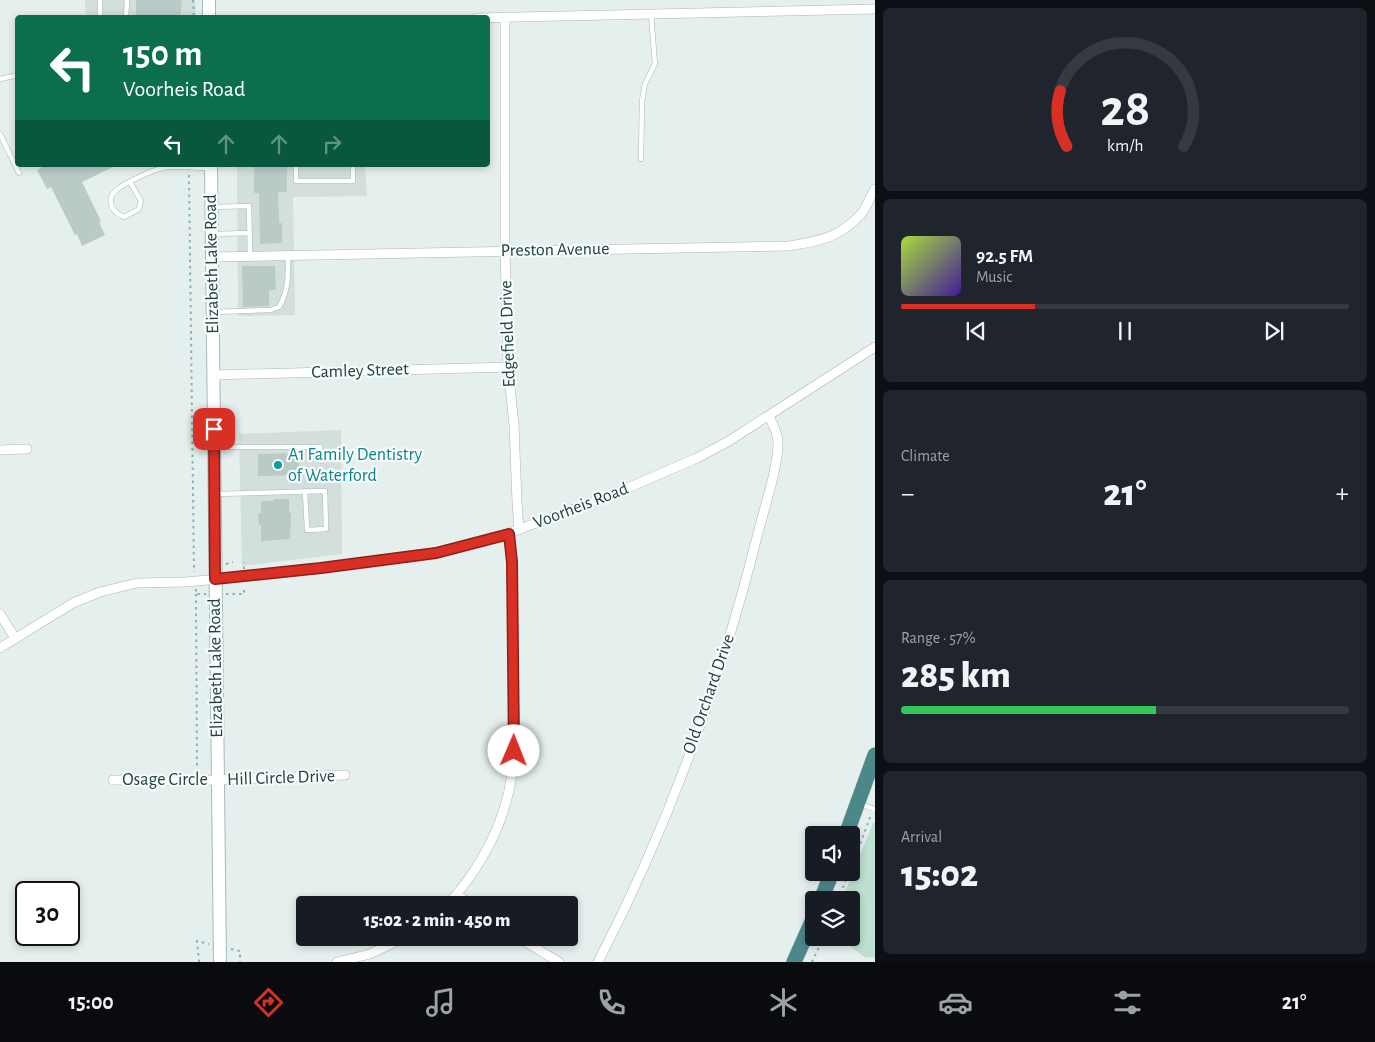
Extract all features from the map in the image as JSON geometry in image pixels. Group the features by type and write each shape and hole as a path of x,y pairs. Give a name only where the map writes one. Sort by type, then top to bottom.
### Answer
{"highway":[{"path":"849,826 875,755"},
{"path":"794,962 805,937"}],"main road":[{"path":"209,0 209,15"},
{"name":"Elizabeth Lake Road","path":"211,167 220,962"}],"street":[{"path":"490,18 875,9"},
{"name":"Edgefield Drive","path":"505,17 505,250 508,367 514,425 519,530"},
{"name":"Preston Avenue","path":"212,256 789,246 823,240 846,228 863,212 875,189"},
{"name":"Voorheis Road","path":"0,648 73,603 100,592 137,583 215,579 436,553 509,534 653,478 705,454 769,416 875,347"},
{"name":"Camley Street","path":"213,374 508,367"},
{"name":"Old Orchard Drive","path":"598,962 631,896 662,824 724,654 752,558 775,466 778,442 769,416"},
{"path":"0,450 27,449"},
{"path":"457,895 477,866 489,844 506,800 511,776 514,720 512,562 509,534"},
{"path":"0,614 15,638"},
{"name":"Hill Circle Drive","path":"218,780 344,776"},
{"name":"Osage Circle","path":"113,780 218,780"},
{"path":"337,962 370,954 387,946"},
{"path":"532,946 559,962"}],"lane":[{"path":"100,0 100,15"},
{"path":"126,15 127,0"},
{"path":"642,158 642,101 645,84 655,64 651,14"},
{"path":"0,79 15,76"},
{"path":"0,134 15,165"},
{"path":"16,167 19,173"},
{"path":"130,182 141,201 139,209 124,217 116,214 112,208 111,200 117,188 160,167"},
{"path":"175,167 200,167"},
{"path":"296,167 296,181 353,181 353,167"},
{"path":"211,207 249,206 250,256"},
{"path":"211,234 250,233"},
{"path":"212,312 271,310 279,307 285,295 288,282 288,255"},
{"path":"214,447 320,447 321,461"},
{"path":"214,494 305,491 325,491 326,529 307,530 305,491"},
{"path":"858,804 874,809"}],"path":[{"path":"193,0 194,15"},
{"path":"188,168 194,572"},
{"path":"196,594 196,734 198,780"},
{"path":"860,845 874,809"},
{"path":"812,962 819,946"}],"shaded area":[{"path":"85,0 195,0 196,15 86,15"},
{"path":"237,167 365,167 367,196 293,197 295,315 238,316"},
{"path":"341,430 342,554 242,566 239,434"}],"green space":[{"path":"873,823 875,823 875,958 864,957 850,946 860,946 860,891 846,891 850,881 860,881 860,855"}],"building":[{"path":"136,0 182,0 180,15 136,15"},
{"path":"42,167 113,167 82,182 101,221 99,222 105,235 82,246 51,187 47,189 37,170"},
{"path":"254,167 287,167 287,192 278,192 279,223 282,223 282,243 260,244 259,193 254,193"},
{"path":"242,266 275,266 276,290 269,290 269,306 243,307"},
{"name":"A1 Family Dentistry of Waterford","path":"298,453 299,475 258,476 258,454"},
{"path":"273,499 289,499 289,513 291,513 290,539 261,541 261,525 259,525 258,513 261,513 261,501 273,501"}],"place":[{"name":"A1 Family Dentistry of Waterford","path":"278,465"}],"route":[{"path":"214,429 215,579 275,574 436,553 509,534 512,562 514,751"}]}
